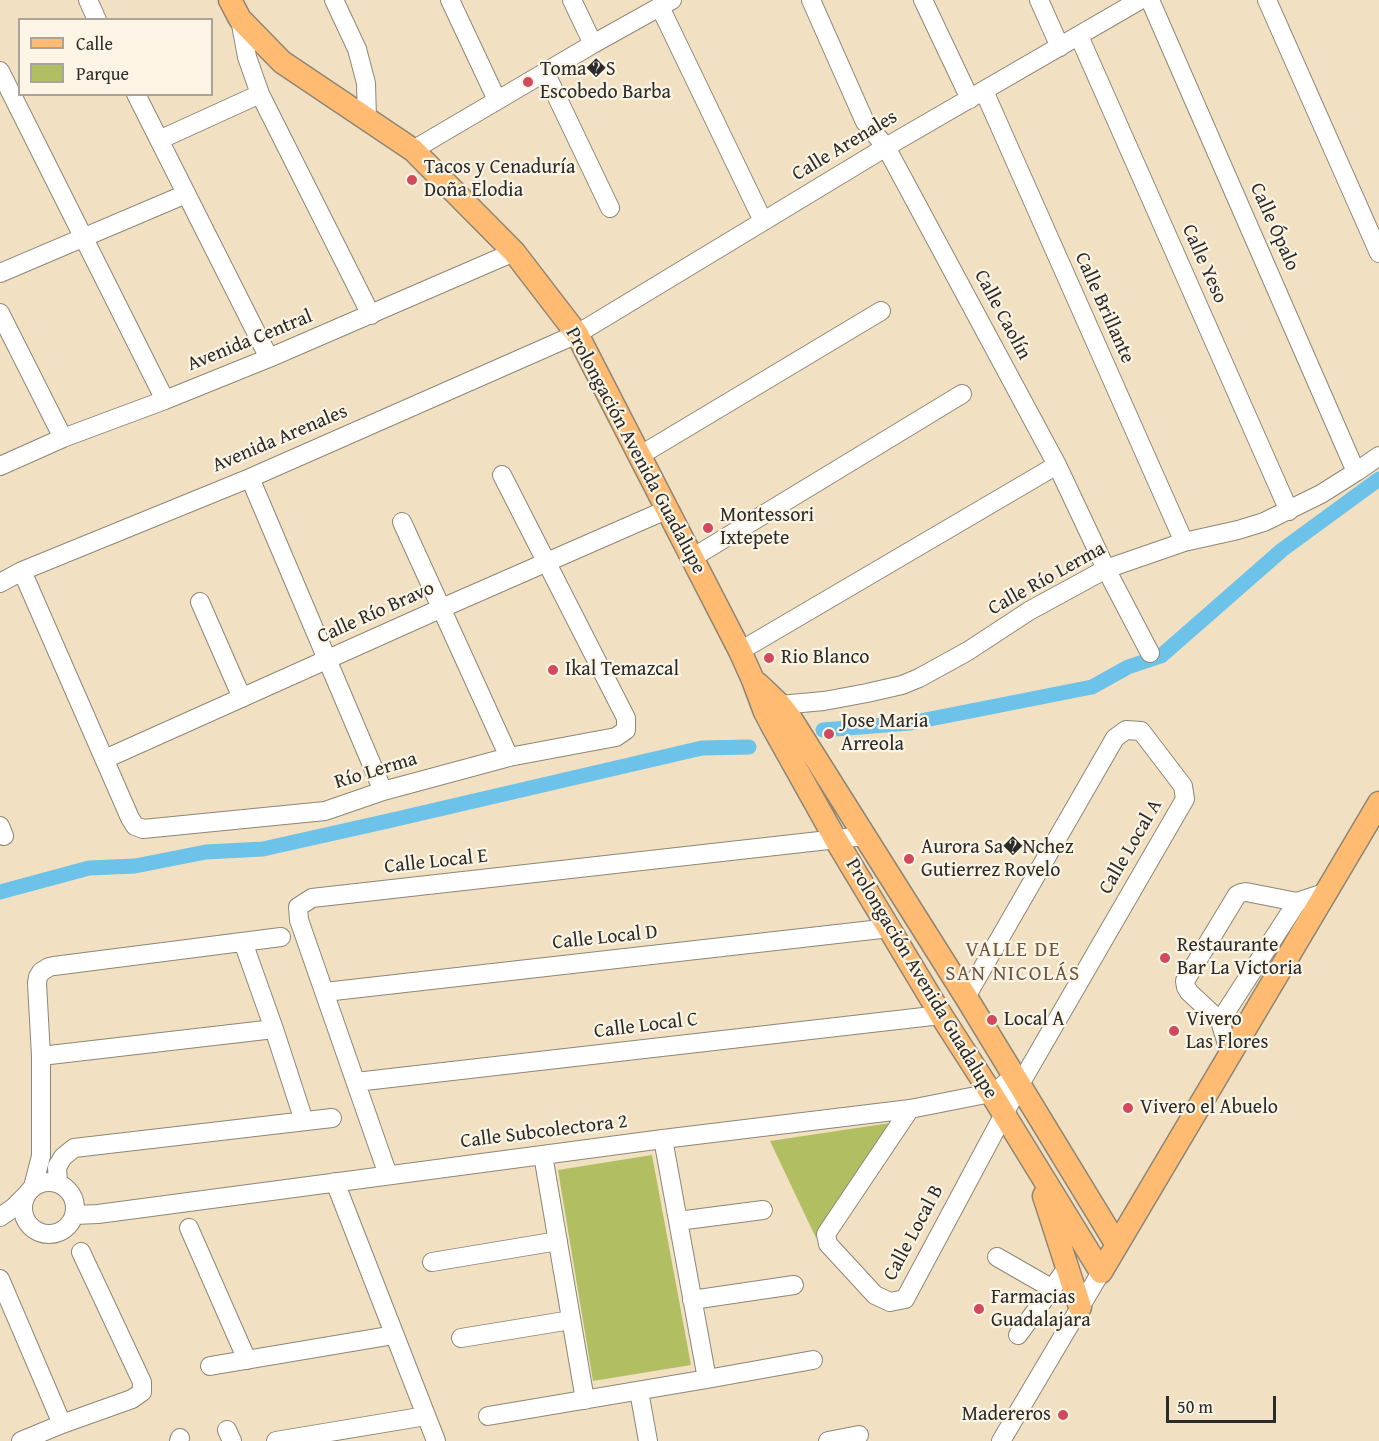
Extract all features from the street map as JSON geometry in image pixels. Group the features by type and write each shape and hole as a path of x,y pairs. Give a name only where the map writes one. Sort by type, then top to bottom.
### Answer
{"main road":[{"name":"Prolongación Avenida Guadalupe","path":"235,10 282,62 413,150 514,252 577,334 753,680 772,708 836,840 941,1015 1101,1272"},
{"name":"Prolongación Avenida Guadalupe","path":"772,708 791,719 966,997 1117,1245"},
{"path":"1101,1272 1379,803"},
{"path":"1034,1163 1080,1307"},
{"path":"1091,1204 1114,1214 1129,1211 1141,1203"}],"street":[{"path":"87,0 96,18"},
{"path":"334,0 357,49 366,83 367,119"},
{"path":"450,0 497,100"},
{"path":"572,0 593,44"},
{"name":"Calle Caolín","path":"811,0 865,122 886,147 1057,465 1106,569 1150,653"},
{"name":"Calle Brillante","path":"923,0 977,95 1184,542"},
{"path":"1039,0 1060,47"},
{"name":"Calle Arenales","path":"577,334 886,147 1140,0"},
{"name":"Calle Ópalo","path":"1150,0 1356,472"},
{"path":"1267,0 1379,253"},
{"path":"413,150 666,3 763,221"},
{"path":"235,10 247,57 260,94 371,315"},
{"name":"Calle Yeso","path":"1078,36 1289,511"},
{"path":"0,71 16,95 165,400"},
{"path":"546,72 610,208"},
{"path":"159,140 260,94"},
{"path":"137,96 269,358"},
{"path":"0,273 186,194"},
{"name":"Avenida Central","path":"0,466 63,438 269,358 514,252"},
{"path":"639,456 881,311"},
{"path":"0,313 63,438"},
{"name":"Avenida Arenales","path":"0,583 22,571 250,478 577,334"},
{"path":"692,558 962,394"},
{"name":"Calle Río Lerma","path":"772,708 888,689 919,678 968,651 1029,611 1106,569 1184,542 1264,522 1321,494 1379,456"},
{"path":"740,651 1057,465"},
{"path":"502,475 546,562"},
{"path":"250,478 383,791"},
{"name":"Calle Río Bravo","path":"105,759 666,510"},
{"path":"402,522 509,757"},
{"name":"Río Lerma","path":"105,759 130,819 135,826 143,829 326,811 383,791 509,757 616,737 626,730 626,718 546,562"},
{"path":"22,571 105,759"},
{"path":"200,602 242,698"},
{"name":"Calle Local A","path":"966,997 1115,738 1126,730 1141,731 1183,786 1185,799 1016,1081"},
{"name":"Calle Local E","path":"388,1175 299,920 298,907 312,898 864,836"},
{"path":"1230,1054 1220,1021 1189,992 1185,981 1241,892 1297,902 1327,892"},
{"path":"1220,1021 1297,902"},
{"name":"Calle Local D","path":"325,992 890,928"},
{"path":"28,1224 23,1204 30,1191 41,1156 41,1056 37,983 41,972 54,966 281,937"},
{"path":"243,942 304,1121"},
{"name":"Calle Local C","path":"356,1082 941,1015"},
{"path":"41,1056 274,1029"},
{"name":"Calle Subcolectora 2","path":"74,1215 98,1214 663,1139 910,1109 991,1093 1016,1081"},
{"name":"Calle Local B","path":"910,1109 826,1234 828,1244 855,1273 876,1295 890,1302 905,1299 1004,1115 1016,1081"},
{"path":"58,1184 57,1167 63,1157 74,1148 332,1118"},
{"path":"663,1139 707,1379"},
{"path":"543,1155 585,1400"},
{"path":"335,1182 436,1441"},
{"path":"41,1183 58,1184 67,1188 73,1196 74,1215 66,1227 54,1234 39,1232 28,1224 0,1218 41,1183"},
{"path":"678,1221 763,1210"},
{"path":"189,1228 248,1360"},
{"path":"432,1262 558,1241"},
{"path":"21,1441 132,1399 142,1392 142,1382 81,1252"},
{"path":"997,1257 1051,1288"},
{"path":"1018,1335 1067,1268"},
{"path":"1001,1441 1101,1272"},
{"path":"0,1279 62,1424"},
{"path":"692,1300 794,1285"},
{"path":"461,1338 571,1320"},
{"path":"210,1366 394,1335"},
{"path":"488,1416 813,1360"},
{"path":"639,1391 648,1441"},
{"path":"276,1441 426,1416"},
{"path":"828,1441 860,1435"}],"green space":[{"path":"890,1123 816,1238 770,1141"},
{"path":"652,1155 691,1365 593,1381 558,1170"}],"waterway":[{"path":"823,730 910,723 1092,687 1128,667 1161,656 1282,550 1379,479"},
{"path":"0,892 89,868 135,866 206,852 263,849 702,748 749,747"}],"place":[{"name":"Toma�S Escobedo Barba","path":"528,82"},
{"name":"Tacos y Cenaduría Doña Elodia","path":"412,180"},
{"name":"Montessori Ixtepete","path":"708,528"},
{"name":"Rio Blanco","path":"769,658"},
{"name":"Ikal Temazcal","path":"553,670"},
{"name":"Jose Maria Arreola","path":"829,734"},
{"name":"Aurora Sa�Nchez Gutierrez Rovelo","path":"909,859"},
{"name":"Restaurante Bar La Victoria","path":"1165,958"},
{"name":"Local A","path":"992,1020"},
{"name":"Vivero Las Flores","path":"1174,1031"},
{"name":"Vivero el Abuelo","path":"1128,1108"},
{"name":"Farmacias Guadalajara","path":"979,1309"},
{"name":"Madereros","path":"1063,1415"}],"district":[{"name":"VALLE DE SAN NICOLÁS","path":"1013,963"}]}
